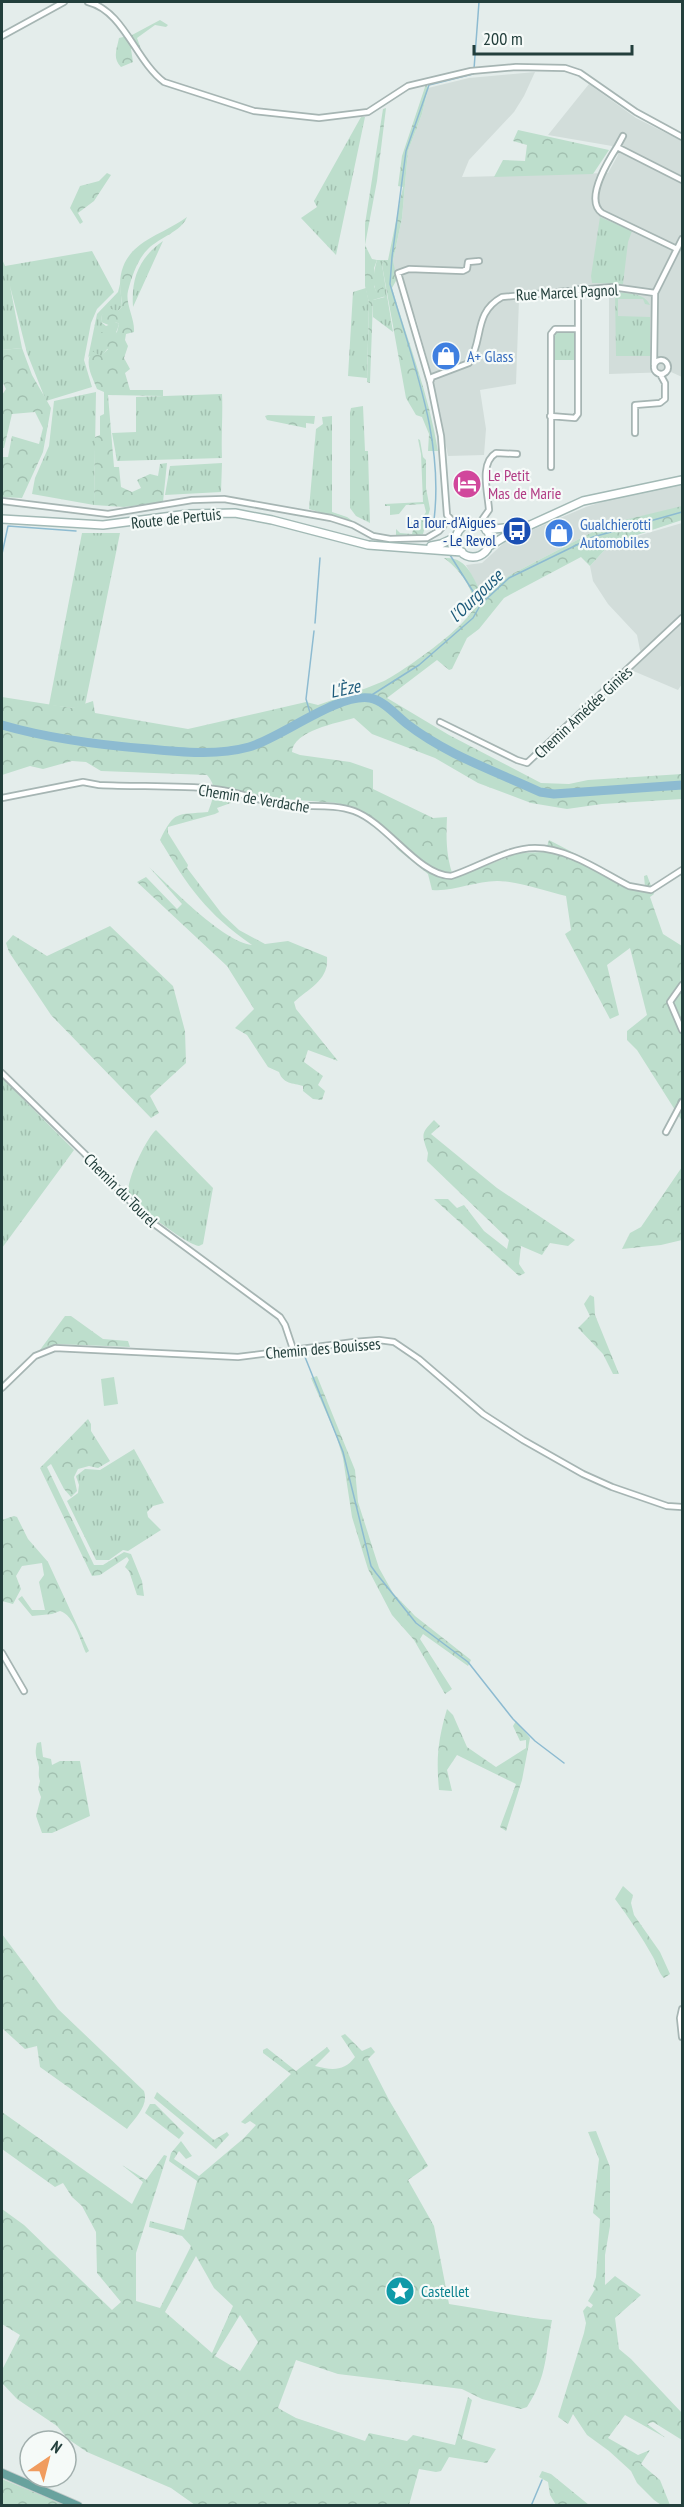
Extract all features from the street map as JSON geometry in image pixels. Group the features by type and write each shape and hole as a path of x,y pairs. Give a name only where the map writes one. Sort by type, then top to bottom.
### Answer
{"main road":[{"path":"488,547 489,538 486,530 479,524 467,524 460,529 456,537 456,543 462,552 476,556 488,547 535,523 594,498 682,480"},
{"name":"Route de Pertuis","path":"2,519 103,525 219,512 272,520 358,543 462,552"},
{"path":"486,530 501,530 535,523"},
{"name":"Route de Pertuis","path":"419,548 441,544 456,537"},
{"path":"2,2473 78,2505"}],"street":[{"path":"2,36 64,2"},
{"path":"88,2 107,11 152,73 164,81 254,111 319,118 360,114 375,108 408,86 422,81 487,69 557,67 580,73 636,112 682,137"},
{"path":"623,136 600,176 597,210 677,249"},
{"path":"617,147 682,180"},
{"path":"635,433 635,405 660,403 665,399 665,383 654,365 655,293 682,239"},
{"path":"460,529 449,519 446,510 441,436 430,382 398,273 404,269 463,271 466,270 468,262 479,261"},
{"name":"Rue Marcel Pagnol","path":"430,382 434,375 469,363 482,320 499,299 510,295 612,287 655,293"},
{"path":"549,415 553,418 575,418 578,415 578,289"},
{"path":"551,467 549,415 552,331 578,329"},
{"path":"654,365 659,360 668,363 666,372 660,374"},
{"path":"479,524 489,510 487,461 496,453 517,454"},
{"path":"2,501 108,514 192,500 224,499 332,518 353,525 378,538 390,539 427,538 436,533 449,519"},
{"name":"Chemin Amédée Giniès","path":"440,722 517,760 528,763 682,618"},
{"name":"Chemin de Verdache","path":"2,798 83,782 99,785 214,789 286,805 354,811 382,828 430,870 442,876 451,876 534,848 566,854 629,886 640,889 651,890 682,870"},
{"path":"682,985 670,1002 682,1030"},
{"name":"Chemin du Tourel","path":"2,1073 84,1153 146,1218 280,1317 293,1349"},
{"path":"666,1132 682,1102"},
{"name":"Chemin des Bouisses","path":"2,1388 35,1356 55,1348 238,1357 370,1341 394,1342 419,1359 499,1425 583,1474 667,1506 682,1507"},
{"path":"2,1653 24,1691"},
{"path":"682,2009 680,2019 682,2037"}],"shaded area":[{"path":"535,72 514,112 469,160 462,177 608,173 618,155 612,146 548,135 589,84 636,118 682,141 682,377 671,372 609,374 609,292 519,299 516,384 480,390 486,429 484,455 448,456 432,376 416,319 394,272 393,261 402,218 408,151 422,114 428,88 469,78"},
{"path":"682,484 682,507 608,524 510,575 483,596 466,565 482,563 506,541 586,507 614,498"},
{"path":"682,523 682,684 678,690 631,670 644,656 640,650 637,635 608,604 593,581 590,566 610,544"}],"green space":[{"path":"160,20 168,25 166,27 155,25 137,38 141,49 139,51 134,46 131,49 133,62 121,67 116,57 119,38 132,35"},
{"path":"426,84 428,88 422,114 408,151 402,218 393,261 397,279 392,288 424,389 438,451 428,451 429,434 422,417 416,415 406,398 382,265 384,260 388,260 403,187 398,186 402,156"},
{"path":"386,108 377,181 365,245 365,224 383,109"},
{"path":"361,117 365,117 336,255 301,218 317,207 314,201"},
{"path":"518,130 609,150 593,174 494,177 503,160 525,161 527,145 513,141"},
{"path":"107,173 111,175 94,201 78,213 83,222 80,224 70,208 80,186 99,181"},
{"path":"187,217 180,227 144,253 135,268 127,296 134,332 126,334 125,340 128,346 124,358 130,369 125,373 130,390 163,390 163,396 108,395 114,467 119,467 121,487 132,492 141,488 137,480 150,474 158,476 160,464 167,463 163,502 124,507 94,505 95,437 100,435 100,416 104,414 104,392 97,389 89,360 92,351 101,356 108,349 99,347 100,332 114,334 119,324 116,322 111,326 101,322 102,315 108,308 118,311 122,307 120,284 122,270 127,259 144,242"},
{"path":"600,217 632,231 628,242 623,284 592,283 591,276"},
{"path":"163,241 133,307 133,287 138,270 148,254"},
{"path":"365,245 372,259 377,260 374,268 375,279 379,278 374,286 376,291 383,287 386,296 373,300 370,383 367,382 369,303 365,286"},
{"path":"92,251 114,292 97,309 91,323 84,360 92,387 46,401 27,353 10,286 22,348 2,350 2,259 5,266"},
{"path":"377,260 384,260 382,265 393,332 373,317 373,300 385,297 376,292 375,288 374,276"},
{"path":"120,284 122,307 118,311 102,315 101,322 106,326 116,322 119,324 116,333 101,357 89,356 88,358 97,314 118,292"},
{"path":"366,288 369,303 367,378 348,376 353,292"},
{"path":"615,292 640,296 650,305 645,304 643,299 618,299 618,316 650,317 650,356 616,356"},
{"path":"573,332 576,334 576,360 553,360 555,333"},
{"path":"22,348 32,375 51,408 43,452 22,498 2,497 2,457 8,457 12,436 39,444 43,428 35,412 12,414 4,448 2,448 2,395 6,389 2,381 2,350"},
{"path":"96,392 94,505 32,494 35,478 49,446 54,401"},
{"path":"222,394 222,458 117,461 112,433 136,432 136,397"},
{"path":"363,406 365,451 368,451 370,523 356,516 350,508 350,413 351,408"},
{"path":"265,416 315,416 314,424 306,423 306,428 267,420"},
{"path":"332,416 332,512 347,517 357,524 309,509 316,429 323,424 322,417"},
{"path":"418,439 426,460 426,488 430,509 423,534 396,535 396,529 400,533 412,534 413,530 408,528 411,522 418,525 426,512 424,504 406,505 399,514 390,515 390,506 385,506 385,504 423,502 421,454"},
{"path":"222,463 221,492 165,495 170,466"},
{"path":"682,506 682,520 610,544 590,566 581,557 504,598 479,629 467,638 452,669 449,670 437,660 387,698 449,735 541,783 569,784 588,780 682,774 682,799 602,804 567,809 531,803 478,783 435,758 372,734 354,718 308,733 294,745 292,752 350,762 373,770 373,789 433,818 447,817 447,848 454,878 518,853 545,852 549,840 637,886 645,887 644,876 647,875 654,894 650,897 663,934 682,946 682,1121 637,1050 627,1040 627,1031 647,1015 630,948 607,965 619,1015 610,1019 565,934 571,930 566,896 505,881 432,890 428,874 397,849 382,826 361,810 337,803 259,797 238,790 236,801 217,808 219,812 168,827 168,833 188,865 187,868 222,914 239,930 265,944 288,941 327,957 325,972 321,978 294,1002 296,1009 338,1061 308,1050 304,1062 323,1076 318,1085 325,1091 322,1100 313,1099 303,1091 303,1086 286,1081 279,1072 268,1067 247,1035 235,1028 254,1009 227,966 137,882 146,877 177,909 182,904 149,867 213,924 240,941 252,945 210,910 180,872 160,840 169,823 178,816 208,812 213,797 213,784 207,775 101,771 86,762 72,761 43,769 30,766 2,775 2,697 72,708 93,701 95,713 188,729 306,702 318,705 393,676 433,648 469,616 473,608 473,601 469,587 455,567 444,558 452,558 464,565 473,576 483,596 510,575 608,524"},
{"path":"82,533 120,533 85,705 73,708 49,705"},
{"path":"110,926 173,986 185,1031 186,1063 150,1096 159,1113 151,1118 51,1015 9,952 6,943 13,935 47,956"},
{"path":"2,1078 74,1150 2,1248"},
{"path":"434,1120 440,1126 431,1134 497,1188 575,1240 568,1246 550,1243 542,1255 521,1246 519,1264 525,1273 519,1276 434,1199 448,1199 457,1208 464,1205 484,1231 507,1249 509,1240 427,1161 428,1153 424,1142 424,1132"},
{"path":"156,1130 213,1188 203,1244 199,1246 183,1239 161,1224 129,1193 130,1180 138,1160 147,1141"},
{"path":"682,1167 682,1240 661,1245 622,1249 630,1233 641,1227"},
{"path":"590,1295 594,1297 595,1315 619,1374 613,1374 603,1354 578,1328 590,1316 584,1304"},
{"path":"65,1316 71,1316 103,1339 128,1341 130,1347 57,1344 37,1354"},
{"path":"317,1376 355,1470 358,1502 379,1568 393,1593 415,1616 471,1660 468,1666 423,1634 420,1639 452,1689 445,1694 414,1640 392,1615 368,1569 352,1517 343,1458 336,1435 311,1378"},
{"path":"114,1377 118,1404 104,1406 101,1379"},
{"path":"88,1419 91,1431 110,1461 98,1468 89,1466 78,1469 74,1477 77,1491 71,1497 64,1489 51,1464 47,1467 94,1565 103,1565 124,1552 131,1554 142,1581 144,1596 137,1595 129,1571 125,1567 129,1560 127,1557 100,1575 92,1576 40,1468"},
{"path":"134,1449 164,1503 153,1506 147,1512 148,1517 161,1530 109,1560 96,1560 67,1501 78,1493 79,1485 76,1476 85,1469 100,1470"},
{"path":"17,1517 28,1539 48,1562 89,1651 86,1653 76,1629 65,1613 60,1611 32,1616 18,1599 22,1596 32,1610 45,1610 39,1582 44,1575 42,1563 22,1566 16,1576 21,1589 13,1604 2,1601 2,1520"},
{"path":"447,1709 453,1715 467,1747 496,1767 526,1748 526,1740 520,1741 513,1726 516,1721 530,1738 522,1780 506,1831 500,1827 516,1784 457,1755 447,1770 452,1791 439,1790 439,1749"},
{"path":"41,1742 43,1757 51,1759 52,1765 60,1761 80,1761 90,1816 52,1833 42,1833 36,1816 41,1797 38,1789 40,1781 36,1751 37,1743"},
{"path":"623,1886 633,1895 631,1903 634,1915 660,1952 670,1974 664,1978 644,1942 615,1899"},
{"path":"2,1934 58,2009 144,2091 143,2107 127,2129 40,2067 37,2046 25,2049 2,2028"},
{"path":"345,2034 362,2051 371,2047 375,2052 368,2059 428,2166 408,2180 434,2226 449,2304 552,2320 545,2364 534,2395 527,2407 521,2409 482,2399 462,2389 338,2374 296,2360 278,2408 296,2418 365,2441 369,2433 407,2441 413,2435 455,2445 468,2397 472,2400 462,2439 496,2449 487,2463 449,2457 441,2471 419,2469 409,2505 195,2505 171,2488 87,2452 78,2446 78,2429 60,2429 17,2399 2,2383 2,2370 20,2335 2,2324 2,2209 24,2225 112,2310 121,2302 97,2273 96,2232 82,2206 72,2197 63,2183 55,2187 2,2149 2,2112 132,2204 143,2182 122,2165 146,2180 164,2155 167,2156 136,2253 136,2301 160,2308 191,2246 182,2236 149,2227 150,2221 184,2230 197,2181 169,2161 171,2153 181,2141 192,2156 186,2159 179,2151 174,2159 199,2176 256,2125 250,2121 245,2124 241,2122 291,2074 263,2053 263,2050 267,2048 296,2071 327,2047 330,2051 315,2066 337,2069 351,2062 355,2057 341,2036","holes":["196,2256 214,2288 233,2306 212,2353 165,2312","240,2315 258,2342 240,2371 215,2356"]},
{"path":"157,2092 214,2140 227,2132 229,2135 216,2149 154,2098"},
{"path":"150,2104 155,2104 184,2133 179,2139 145,2113"},
{"path":"596,2131 610,2167 610,2226 605,2255 605,2285 615,2276 641,2295 615,2318 619,2349 682,2413 682,2440 653,2422 647,2424 666,2438 625,2415 608,2438 638,2455 650,2450 641,2464 660,2480 670,2505 661,2505 654,2500 637,2483 631,2471 587,2435 573,2414 568,2424 558,2417 584,2333 586,2323 583,2311 587,2306 591,2308 593,2305 588,2301 595,2289 593,2286 596,2277 600,2219 593,2213 599,2159 588,2132"},
{"path":"542,2471 551,2474 589,2505 556,2505 550,2495 548,2482 539,2477"},
{"path":"2,2479 18,2486 18,2489 26,2489 65,2505 2,2505"}],"waterway":[{"path":"474,69 479,2"},
{"path":"435,530 433,527 436,496 435,465 431,434 417,374 390,284 392,257 406,151 429,85 473,74"},
{"name":"l'Ourgouse","path":"367,698 419,665 473,618 481,604 509,578 593,537 682,512"},
{"path":"2,554 8,526 76,531"},
{"path":"450,555 481,604"},
{"path":"315,623 320,558"},
{"path":"311,716 306,699 314,631"},
{"name":"L'Èze","path":"2,725 56,738 93,743 187,752 224,752 262,742 342,702 357,698 370,698 385,705 407,724 438,745 540,792 554,794 682,785"},
{"path":"303,1352 343,1452 371,1566 416,1623 468,1662 513,1719 535,1741 564,1763"},
{"path":"531,2506 542,2480"}],"place":[{"name":"A+ Glass","path":"446,356"},
{"name":"Le Petit Mas de Marie","path":"467,484"},
{"name":"La Tour-d'Aigues - Le Revol","path":"517,531"},
{"name":"Gualchierotti Automobiles","path":"559,533"},
{"name":"Castellet","path":"400,2291"}]}
